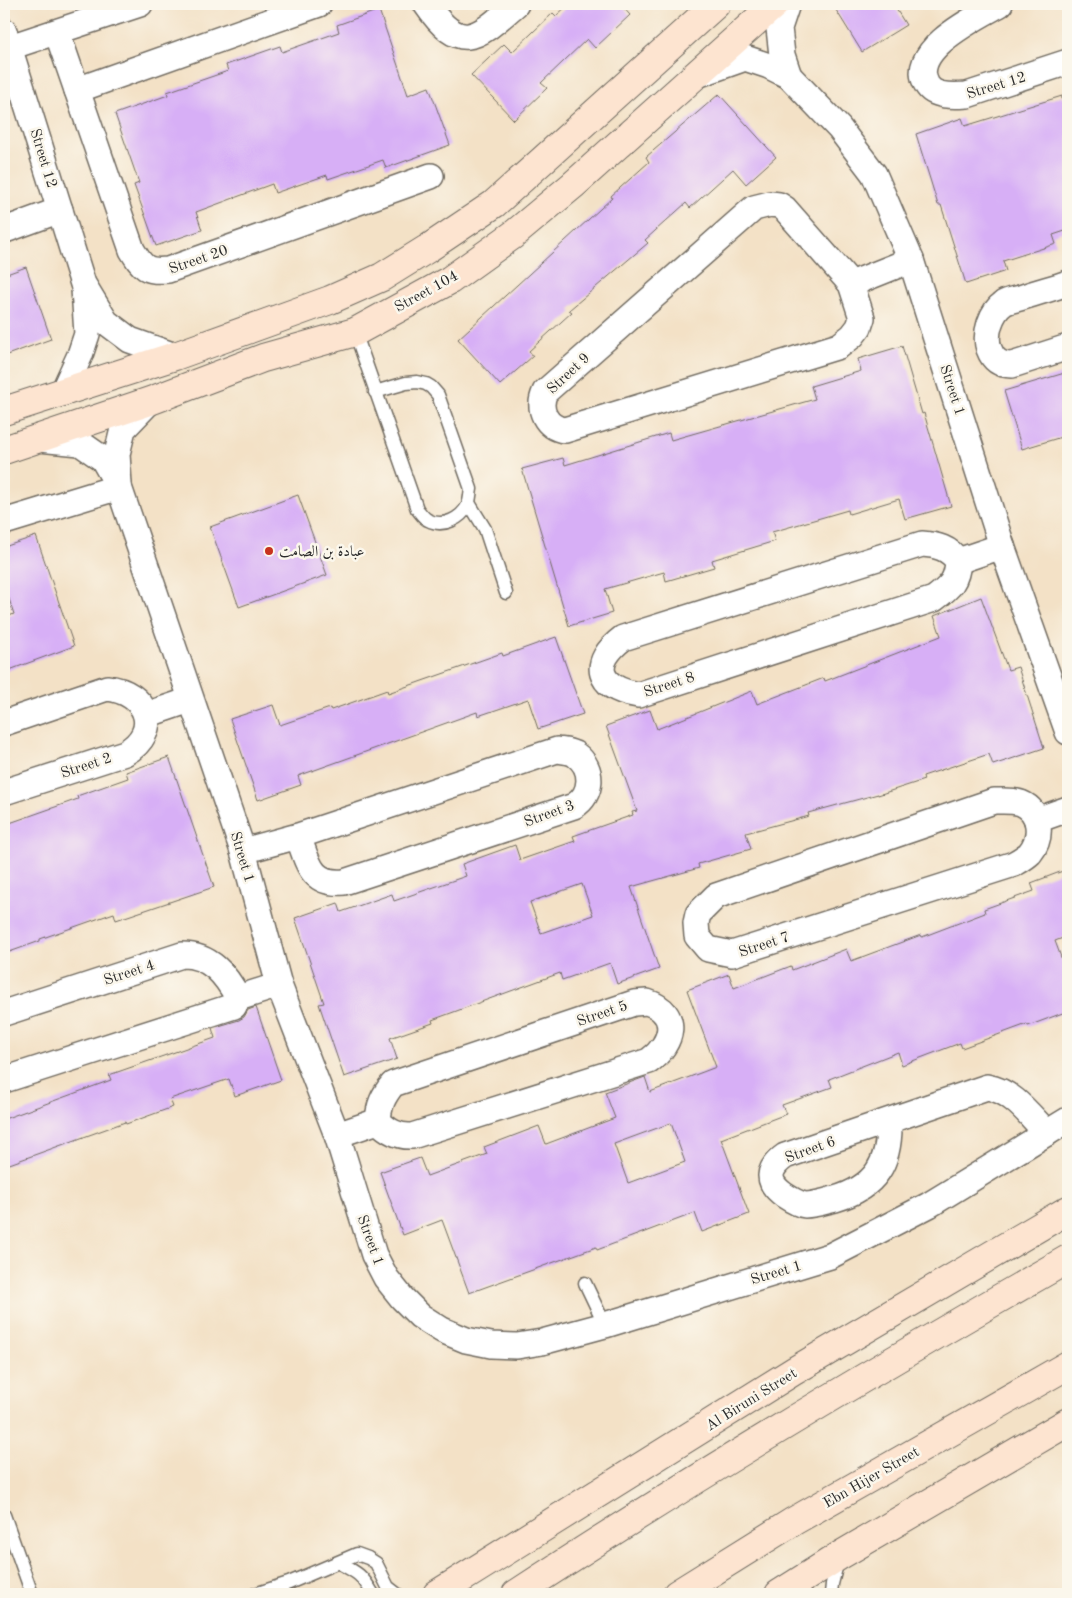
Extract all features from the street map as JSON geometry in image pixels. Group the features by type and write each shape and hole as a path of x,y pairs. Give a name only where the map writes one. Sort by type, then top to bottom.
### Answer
{"street":[{"path":"7,39 57,32 140,4"},
{"path":"77,90 319,4"},
{"path":"426,4 437,20 446,28 453,33 468,36 487,30 516,4"},
{"path":"4,411 175,356 330,300 382,277 494,204 716,4"},
{"name":"Street 104","path":"4,450 150,401 263,358 354,332 443,283 513,235 573,185 775,4"},
{"name":"Street 1","path":"787,4 779,28 782,55 789,76"},
{"name":"Street 12","path":"1000,4 950,32 933,50 922,70 924,80 929,89 942,94 966,95 1068,62"},
{"name":"Street 20","path":"57,32 132,250 139,262 147,270 168,270 431,176"},
{"name":"Street 12","path":"7,39 83,284 87,334 80,355 63,392"},
{"name":"Street 1","path":"694,77 745,58 769,66 789,76 839,128 874,174 911,260 1002,546 1068,732"},
{"path":"550,153 549,160 552,174 565,184 573,185"},
{"name":"Street 9","path":"770,204 779,205 786,209 851,284 862,318 860,327 839,346 566,430 552,425 543,414 541,400 545,392 754,208 770,204"},
{"path":"4,235 60,210"},
{"path":"427,249 442,262 445,274 443,283"},
{"path":"851,284 911,260"},
{"path":"1068,283 1004,303 995,314 987,329 986,340 990,352 997,362 1003,365 1012,365 1068,347"},
{"name":"Street 12","path":"83,284 106,322 130,340 175,356"},
{"name":"Street 1","path":"119,487 117,454 123,429 150,401"},
{"name":"Street 1","path":"39,439 80,443 103,459 119,487 243,851 279,985 337,1135 374,1255 386,1278 420,1316 442,1330 466,1340 491,1345 517,1346 542,1342 605,1325 830,1256 929,1205 1068,1120"},
{"path":"4,522 119,487"},
{"name":"Street 8","path":"922,544 943,548 952,552 958,561 957,574 949,586 934,599 638,695 625,693 613,688 607,682 602,672 603,662 611,647 624,638 922,544"},
{"path":"958,561 1002,546"},
{"path":"4,722 107,688 118,689 137,699 146,715 190,700"},
{"name":"Street 2","path":"4,792 124,753 134,747 144,732 146,715"},
{"name":"Street 3","path":"243,851 298,836 557,750 574,754 583,762 588,770 588,789 585,797 574,806 344,882 326,882 317,877 310,870 298,836"},
{"name":"Street 7","path":"994,801 1012,801 1032,810 1037,820 1039,833 1030,854 1014,864 732,954 708,949 697,936 696,923 698,914 716,896 947,817 994,801"},
{"path":"1037,820 1068,809"},
{"name":"Street 4","path":"4,1013 182,955 193,955 220,970 238,998"},
{"path":"4,1080 234,1006 238,998 279,985"},
{"name":"Street 5","path":"647,1002 653,1004 664,1013 668,1020 669,1035 667,1042 659,1054 649,1061 412,1136 402,1136 378,1121 378,1111 382,1100 394,1084 634,1003 647,1002"},
{"name":"Street 6","path":"889,1122 890,1138 881,1168 874,1178 861,1188 835,1199 805,1205 787,1197 772,1183 771,1175 773,1168 785,1156 987,1087 995,1088 1009,1095 1047,1133"},
{"path":"337,1135 378,1121"},
{"name":"Al Biruni Street","path":"437,1594 794,1371 1068,1210"},
{"path":"516,1594 632,1518 899,1356 1068,1259"},
{"name":"Ebn Hijer Street","path":"677,1594 794,1521 1068,1365"},
{"path":"737,1407 735,1417 736,1430 742,1438 754,1444"},
{"path":"779,1594 839,1556 1068,1422"},
{"path":"701,1430 713,1435 721,1442 723,1447 723,1463"}],"lane":[{"path":"354,332 375,392 417,509 426,519 435,523 454,520 463,513 469,503 471,489 438,395 426,384 417,382 406,382 375,392"},
{"path":"469,503 484,529 506,593"},
{"path":"585,1283 605,1325"},
{"path":"4,1515 32,1594"},
{"path":"255,1594 291,1589 357,1554 376,1563 388,1587 397,1594"},
{"path":"831,1594 839,1556"},
{"path":"339,1563 357,1572 364,1579 373,1594"}],"building":[{"path":"569,4 620,4 630,15 595,48 587,39 541,83 547,88 514,120 471,75 504,44 512,52 553,13 556,16"},
{"path":"847,4 893,4 906,25 862,52 836,10"},
{"path":"379,10 408,95 429,87 450,145 386,168 383,160 328,179 327,175 275,193 272,184 196,212 202,230 156,246 134,185 139,183 115,114 168,95 167,92 228,71 226,65 280,46 282,52 339,32 337,25"},
{"path":"719,94 776,157 746,184 733,169 690,208 686,203 645,240 648,243 569,310 572,312 529,351 533,356 500,385 458,339 612,198 611,196 649,162 646,157"},
{"path":"1062,96 1062,99 1068,97 1068,230 1053,235 1056,244 1003,261 1006,271 966,284 941,205 938,205 916,134 962,118 965,126"},
{"path":"26,267 51,339 4,356 4,275"},
{"path":"902,346 951,506 905,519 899,499 849,514 848,510 772,532 775,541 712,560 714,567 666,581 664,572 605,589 612,613 569,626 522,469 563,458 565,465 669,433 671,440 815,399 811,386 861,371 858,359"},
{"path":"1068,372 1068,435 1022,449 1004,391"},
{"name":"عبادة بن الصامت","path":"298,495 327,575 239,607 210,527"},
{"path":"36,536 74,646 4,672 4,618 14,614 4,584 4,547"},
{"path":"981,597 1008,670 1018,667 1044,748 993,765 989,754 923,776 924,780 878,795 808,813 809,816 746,833 751,849 698,864 699,868 631,887 659,969 617,984 610,963 562,980 560,973 432,1020 433,1023 390,1038 397,1059 344,1077 319,1004 324,1003 295,918 338,903 341,912 392,894 394,901 466,876 462,864 515,845 520,860 575,841 573,836 633,815 632,812 637,811 606,726 650,710 657,729 752,691 757,704 824,678 825,681 941,636 934,616","holes":["582,884 593,915 541,933 530,902"]},
{"path":"556,637 583,714 538,729 528,699 478,716 477,712 298,776 301,785 258,800 230,719 273,705 280,725 330,708 331,710 387,690 388,693 502,653 503,656"},
{"path":"169,757 214,887 116,920 114,913 4,954 4,825 78,799 77,796 128,778 126,772"},
{"path":"1068,869 1068,936 1055,941 1068,976 1068,1011 962,1048 960,1043 902,1065 898,1052 829,1079 832,1087 782,1105 786,1114 721,1139 749,1214 702,1232 695,1213 597,1250 596,1247 469,1293 442,1220 403,1235 380,1172 420,1158 427,1176 487,1154 484,1147 539,1126 546,1144 615,1118 605,1092 645,1077 650,1092 716,1067 687,990 729,974 734,988 791,966 792,970 846,949 851,961 985,913 984,909 1034,891 1031,883","holes":["671,1123 685,1162 628,1183 614,1144"]},
{"path":"256,1007 281,1080 235,1096 229,1079 170,1099 173,1107 126,1124 125,1122 4,1166 4,1119 111,1080 109,1075 215,1038 212,1028 239,1020 244,1017 248,1010"}],"place":[{"name":"عبادة بن الصامت","path":"269,551"}]}
